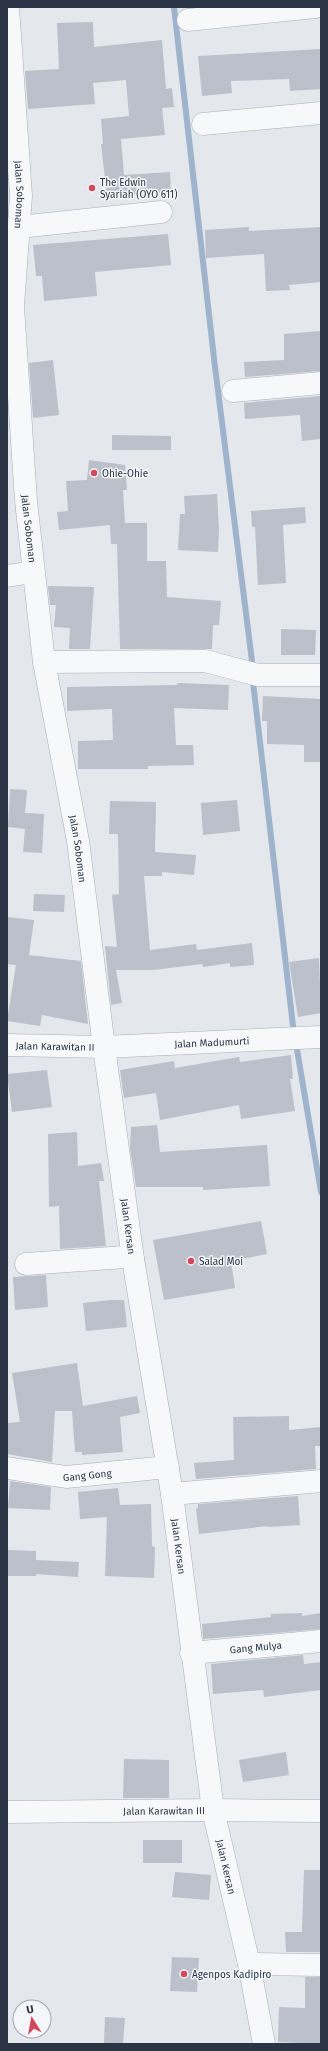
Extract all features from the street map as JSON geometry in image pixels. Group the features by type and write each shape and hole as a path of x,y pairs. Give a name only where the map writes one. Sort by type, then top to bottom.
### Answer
{"street":[{"name":"Jalan Soboman","path":"8,7 14,196 19,227 10,306 33,572 44,662 78,841 104,1047"},
{"path":"188,20 315,7"},
{"path":"203,124 321,113"},
{"path":"19,227 161,212"},
{"path":"233,391 321,383"},
{"path":"7,576 33,572"},
{"path":"44,662 205,661 258,675 321,675"},
{"name":"Jalan Madumurti","path":"104,1047 304,1038"},
{"name":"Jalan Karawitan II","path":"7,1045 104,1047"},
{"name":"Jalan Kersan","path":"104,1047 133,1259 168,1466 191,1653 213,1810 249,1964 264,2044"},
{"path":"26,1264 125,1257 133,1259"},
{"name":"Gang Gong","path":"7,1468 66,1477 168,1466"},
{"path":"172,1494 321,1481"},
{"name":"Gang Mulya","path":"191,1653 321,1641"},
{"name":"Jalan Karawitan III","path":"7,1812 213,1810 321,1811"},
{"path":"249,1964 321,1965"}],"building":[{"path":"93,22 94,47 162,40 166,89 172,88 174,107 162,108 165,135 121,139 124,175 170,172 171,192 107,196 101,144 103,144 101,119 129,116 126,80 93,83 95,104 28,109 25,71 59,69 57,23"},
{"path":"321,49 321,89 290,91 289,79 231,81 232,93 202,96 198,56"},
{"path":"249,227 249,231 321,227 321,282 289,285 290,290 266,291 264,254 206,258 205,230"},
{"path":"168,234 171,265 95,272 97,296 44,301 42,276 36,276 33,245"},
{"path":"321,331 321,371 245,377 244,362 284,360 284,334"},
{"path":"53,360 59,415 33,418 29,363"},
{"path":"321,396 321,439 302,441 300,415 245,419 244,403"},
{"path":"112,435 171,436 171,450 112,450"},
{"path":"89,460 125,465 127,490 123,490 125,523 147,523 147,561 166,561 167,597 221,601 219,625 213,625 212,649 120,649 117,544 111,544 110,525 59,530 57,512 68,511 66,481 87,480"},
{"path":"217,494 219,530 218,552 178,550 180,514 185,514 184,496"},
{"path":"305,507 306,523 283,525 286,583 258,585 255,527 252,527 251,511"},
{"path":"48,586 94,587 90,649 69,649 70,628 54,627 56,605 50,605"},
{"path":"281,629 316,630 315,655 281,655"},
{"path":"178,683 229,685 228,710 174,708 176,745 193,745 194,765 148,766 148,769 78,769 78,741 113,740 112,709 67,711 67,687 177,685"},
{"path":"263,696 321,699 321,762 304,762 304,745 267,744 267,721 262,721"},
{"path":"10,789 27,790 25,813 44,814 42,853 23,852 25,829 8,827"},
{"path":"237,800 240,831 203,835 201,803"},
{"path":"110,801 156,802 155,852 196,855 194,875 162,872 162,876 144,876 150,950 196,944 197,950 252,943 254,965 230,967 230,963 203,967 202,964 153,970 116,970 122,1003 111,1005 105,946 117,947 112,895 119,894 118,834 109,834"},
{"path":"34,894 65,895 64,912 33,911"},
{"path":"7,917 34,920 29,955 81,961 88,1024 42,1015 40,1026 7,1021 16,965 7,964"},
{"path":"319,958 321,1013 298,1017 289,962"},
{"path":"291,1055 293,1079 290,1079 295,1111 241,1119 239,1105 160,1120 156,1093 124,1098 120,1070 174,1061 175,1068 239,1057 240,1062"},
{"path":"47,1070 52,1107 12,1112 7,1074"},
{"path":"157,1125 160,1152 267,1145 270,1186 203,1190 203,1187 136,1187 130,1148 131,1127"},
{"path":"77,1132 78,1166 101,1163 104,1181 99,1181 106,1246 60,1249 59,1206 49,1207 48,1134"},
{"path":"261,1221 267,1254 231,1261 235,1288 164,1300 153,1240"},
{"path":"46,1275 48,1307 15,1310 13,1277"},
{"path":"124,1300 127,1327 86,1331 83,1303"},
{"path":"77,1363 83,1406 137,1396 140,1413 120,1417 123,1452 82,1455 82,1452 75,1452 72,1411 55,1411 52,1462 7,1454 7,1423 20,1422 12,1373"},
{"path":"289,1416 289,1430 321,1427 321,1446 315,1446 316,1469 196,1479 194,1463 234,1460 233,1417"},
{"path":"10,1481 51,1487 50,1510 8,1508"},
{"path":"118,1488 120,1505 151,1504 152,1546 155,1547 154,1578 105,1576 107,1517 80,1519 78,1492"},
{"path":"298,1496 300,1525 268,1526 199,1534 196,1509 198,1508 198,1504"},
{"path":"7,1550 36,1551 36,1560 79,1562 78,1577 36,1574 36,1576 7,1576"},
{"path":"302,1613 302,1616 321,1613 321,1629 203,1639 202,1624 271,1617 271,1614"},
{"path":"303,1655 304,1664 321,1662 321,1690 264,1697 263,1690 213,1694 211,1664"},
{"path":"286,1752 289,1775 243,1782 239,1760"},
{"path":"124,1759 169,1760 169,1798 123,1798"},
{"path":"143,1840 182,1840 182,1863 143,1863"},
{"path":"304,1870 321,1870 321,1952 286,1952 285,1932 302,1932"},
{"path":"175,1872 211,1875 209,1900 172,1897"},
{"name":"Agenpos Kadipiro","path":"172,1957 199,1958 197,1992 170,1991"},
{"path":"305,1977 321,1977 321,2044 278,2042 279,2007 305,2008"},
{"path":"105,2017 125,2018 123,2044 104,2044"}],"waterway":[{"path":"174,7 215,367 252,661"},
{"path":"253,682 293,1026 321,1192"}],"place":[{"name":"The Edwin Syariah (OYO 611)","path":"92,188"},
{"name":"Ohie-Ohie","path":"94,473"},
{"name":"Salad Moi","path":"191,1261"},
{"name":"Agenpos Kadipiro","path":"184,1974"}]}
